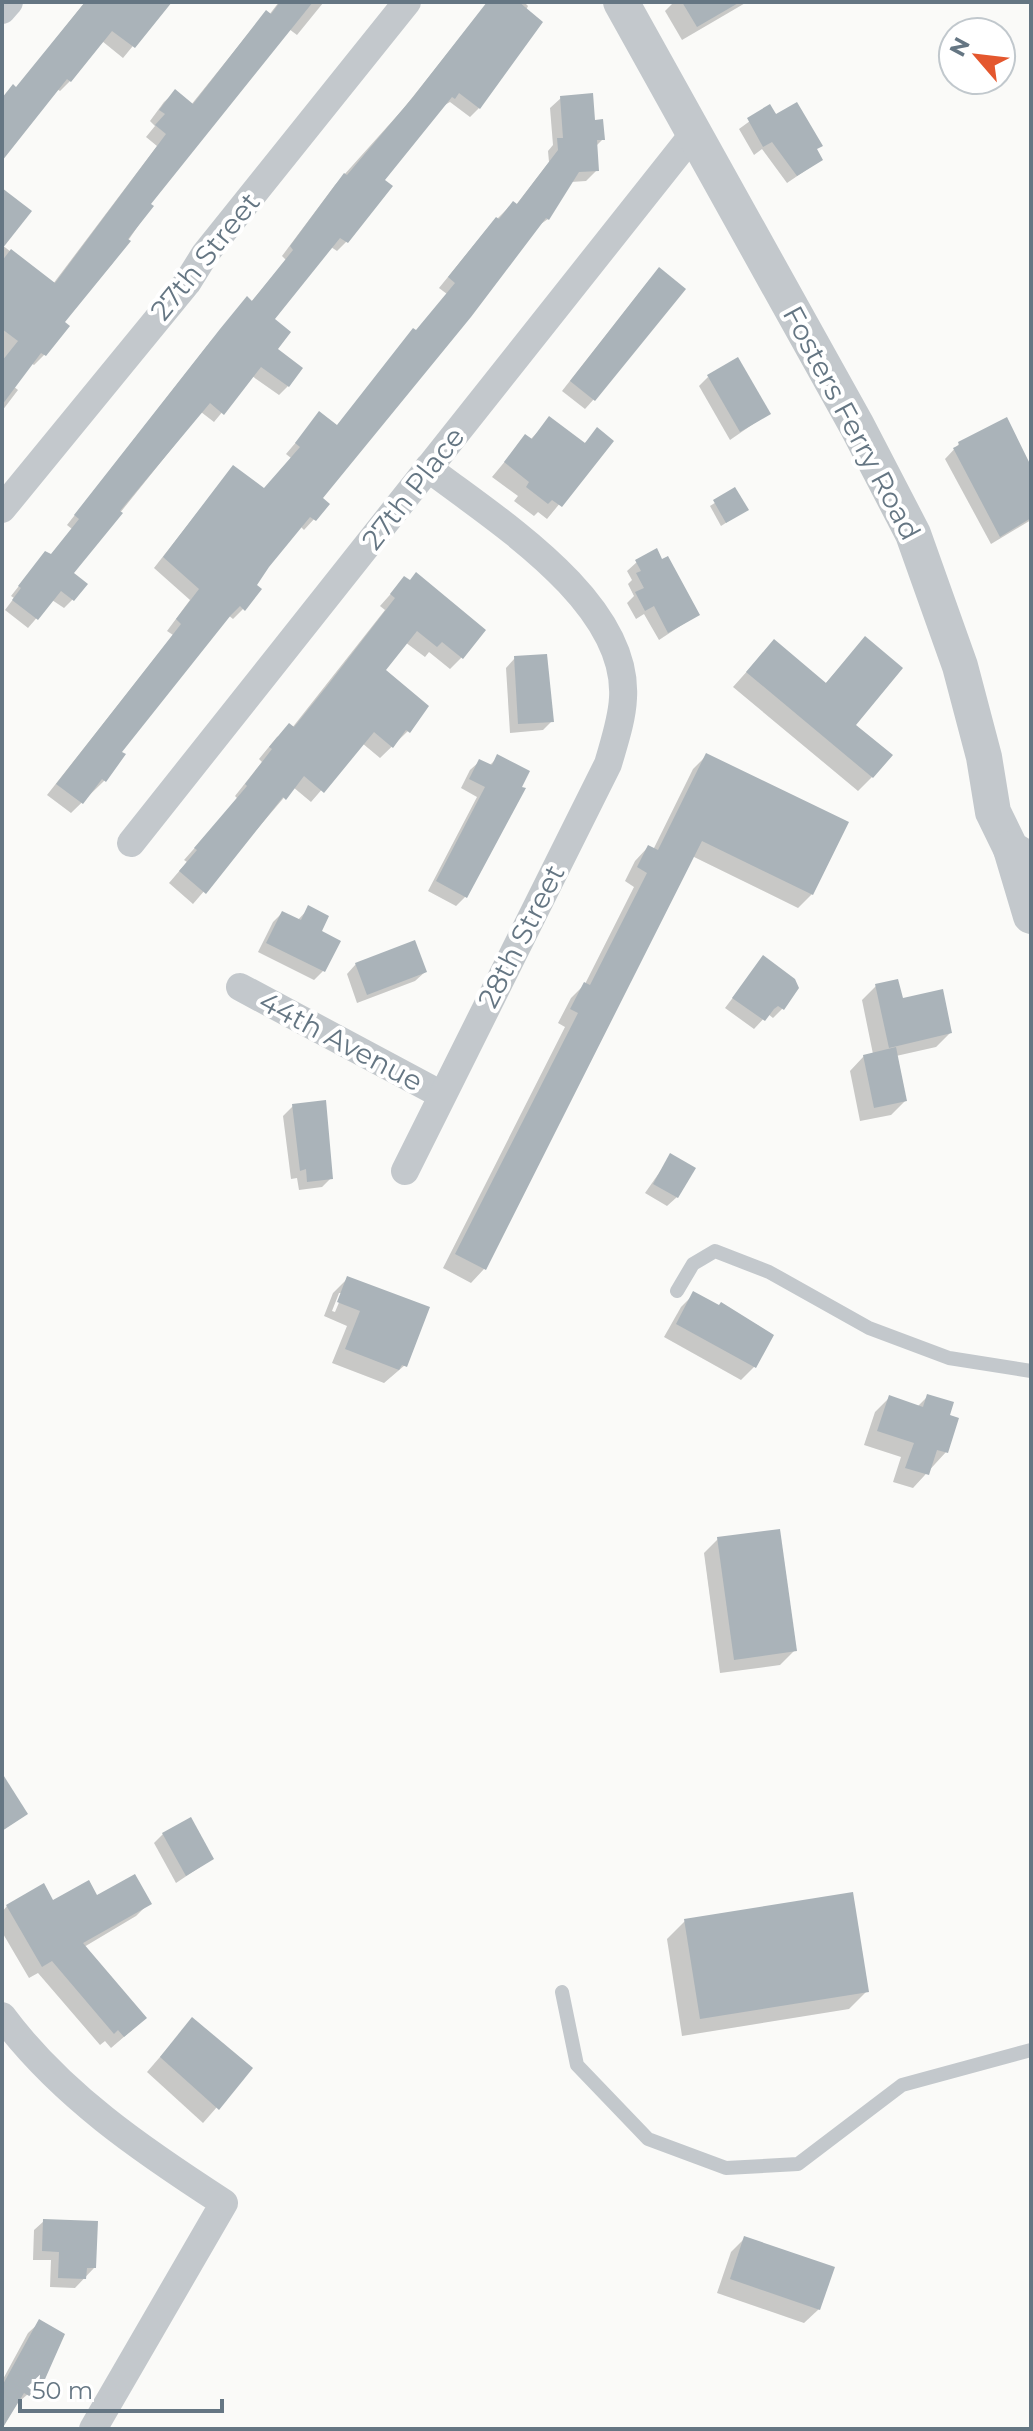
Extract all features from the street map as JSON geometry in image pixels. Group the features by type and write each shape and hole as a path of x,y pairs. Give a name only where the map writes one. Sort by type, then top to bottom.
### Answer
{"street":[{"path":"2,10 9,2"},
{"name":"27th Street","path":"2,509 187,283 205,254 407,2"},
{"name":"Fosters Ferry Road","path":"621,2 913,534 960,666 984,757 993,812 1021,855 1031,916"},
{"name":"27th Place","path":"131,843 695,132"},
{"name":"28th Street","path":"405,1171 608,764 623,697 620,664 607,632 588,603 566,580 428,468"},
{"name":"44th Avenue","path":"240,987 442,1095"},
{"path":"2,2016 39,2061 137,2147 224,2203 93,2429"}],"lane":[{"path":"677,1291 693,1264 715,1251 769,1272 869,1328 949,1358 1031,1371"},
{"path":"562,1992 577,2065 648,2139 726,2168 798,2164 902,2085 1031,2050"}],"building":[{"path":"85,2 172,2 135,48 112,31 71,82 67,79 2,161 2,98 13,84 16,87"},
{"path":"280,2 313,2 151,204 154,206 128,239 131,241 65,322 70,326 46,356 41,353 2,405 2,361 18,341 2,329 2,261 11,249 55,283 166,134 155,125 165,114 159,110 175,89 193,104 266,10 271,14"},
{"path":"487,2 519,2 543,22 480,109 459,93 455,99 452,97 385,180 393,186 348,243 340,238 275,319 291,332 278,349 303,368 289,387 261,367 224,415 210,403 120,511 123,513 74,573 88,584 74,601 61,591 38,620 12,600 21,588 18,586 45,551 51,554 79,519 74,515 220,329 247,296 252,301 293,250 290,246 344,173 347,175 413,97"},
{"path":"682,2 740,2 697,27"},
{"path":"593,93 595,120 603,119 605,140 597,140 599,171 579,172 549,220 546,218 471,317 323,498 330,504 316,521 310,517 269,567 257,585 262,589 245,611 240,606 231,615 122,752 126,754 106,782 102,779 83,804 56,784 181,624 176,619 199,589 163,557 233,465 264,488 300,447 295,443 319,411 337,425 413,328 416,330 455,283 448,277 496,217 499,219 513,201 517,204 558,150 557,138 563,138 560,96"},
{"path":"797,102 823,146 817,149 823,160 797,176 772,142 763,147 747,118 770,104 776,114"},
{"path":"2,188 32,211 2,249"},
{"path":"659,267 686,289 595,401 570,381"},
{"path":"738,357 771,414 740,432 707,375"},
{"path":"549,416 585,443 597,427 614,441 562,507 552,500 548,504 526,487 529,482 504,462 525,434 532,439"},
{"path":"1007,417 1031,466 1031,518 1000,537 953,448 959,445 958,442"},
{"path":"735,487 749,510 726,523 713,500"},
{"path":"657,548 662,559 668,556 700,615 668,633 654,606 645,611 635,592 644,588 636,573 641,571 635,560"},
{"path":"416,572 486,630 463,659 442,642 437,647 417,631 386,670 429,706 410,733 406,730 393,748 374,732 324,793 304,776 286,800 283,797 206,894 179,871 197,850 194,848 247,786 245,784 272,749 269,747 289,723 294,727 395,598 390,594 404,576 410,580"},
{"path":"865,636 903,668 856,725 893,755 873,778 746,672 774,639 826,683"},
{"path":"547,654 554,722 518,724 514,656"},
{"path":"706,753 849,822 813,895 702,841 486,1270 455,1254 578,1013 570,1009 584,982 590,985 647,873 637,867 648,845 658,850"},
{"path":"497,754 530,771 522,787 526,788 467,898 436,881 485,787 469,779 479,759 492,765"},
{"path":"308,905 329,916 322,931 341,941 325,972 266,943 282,911 301,920"},
{"path":"415,940 427,972 367,995 355,963"},
{"path":"763,955 795,979 799,988 784,1010 778,1006 765,1021 732,998"},
{"path":"898,979 903,998 943,989 952,1033 889,1048 875,984"},
{"path":"896,1047 907,1101 874,1108 863,1055"},
{"path":"326,1100 333,1179 307,1182 306,1169 300,1171 292,1104"},
{"path":"670,1153 696,1168 678,1198 653,1184"},
{"path":"347,1276 430,1307 407,1367 402,1365 399,1370 345,1349 360,1311 337,1302"},
{"path":"693,1291 719,1305 721,1302 774,1335 756,1368 676,1324"},
{"path":"927,1394 954,1402 950,1415 959,1418 948,1453 937,1450 929,1475 905,1468 914,1443 877,1431 889,1395 923,1407"},
{"path":"780,1529 797,1651 734,1660 717,1537"},
{"path":"2,1773 28,1814 2,1831"},
{"path":"191,1817 214,1859 186,1876 162,1833"},
{"path":"135,1874 152,1904 83,1943 147,2018 124,2037 118,2030 114,2034 52,1961 42,1967 6,1905 44,1883 53,1900 89,1880 97,1895"},
{"path":"853,1892 869,1992 700,2019 684,1919"},
{"path":"192,2017 253,2068 219,2110 160,2057"},
{"path":"43,2219 98,2221 96,2268 87,2268 86,2279 58,2278 59,2252 42,2251"},
{"path":"744,2236 835,2267 820,2310 730,2279"},
{"path":"39,2319 65,2334 42,2386 38,2383 31,2397 24,2393 2,2429 2,2386"}]}
